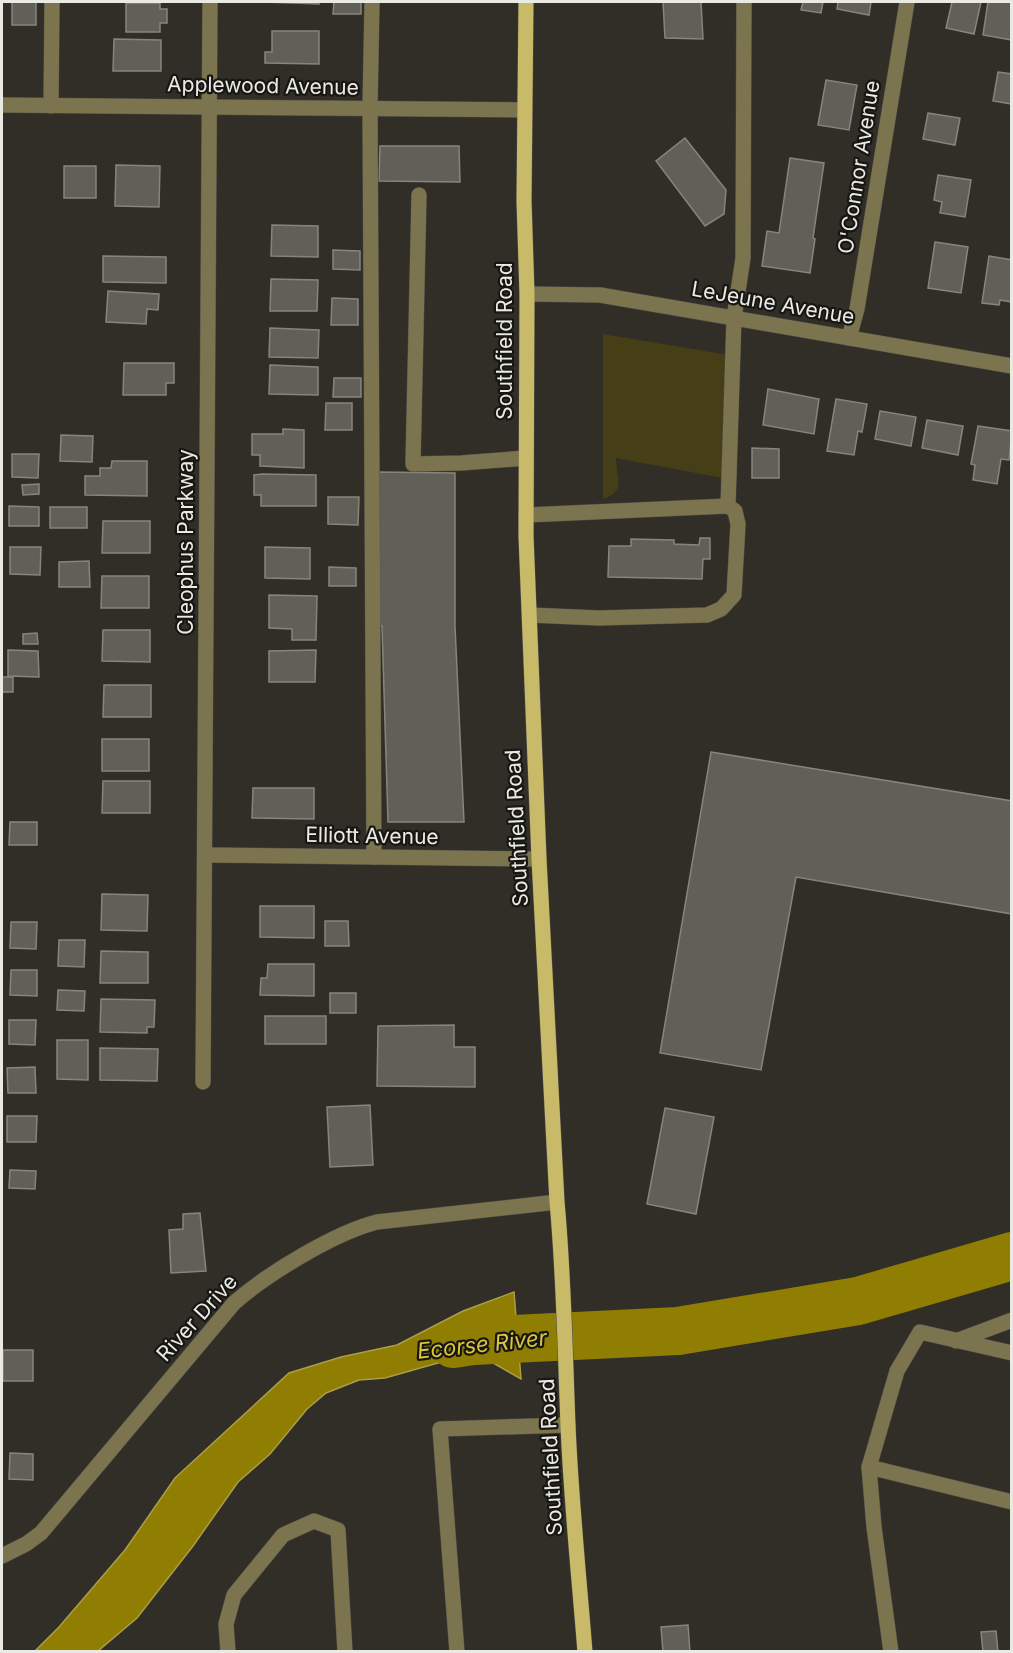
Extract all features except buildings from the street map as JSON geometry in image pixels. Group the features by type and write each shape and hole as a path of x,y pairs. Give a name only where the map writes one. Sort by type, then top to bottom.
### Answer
{"main road":[{"name":"Southfield Road","path":"526,2 524,110 527,294 526,515 539,859 556,1202 568,1382 568,1425 585,1652"}],"street":[{"path":"51,105 52,2"},
{"name":"Cleophus Parkway","path":"203,1082 210,2"},
{"path":"372,2 370,108 371,645 374,857"},
{"path":"728,506 734,318 743,258 744,2"},
{"name":"O'Connor Avenue","path":"849,338 857,309 908,2"},
{"name":"Applewood Avenue","path":"2,105 524,110"},
{"path":"419,195 413,464 526,458"},
{"name":"LeJeune Avenue","path":"527,294 600,295 1011,366"},
{"path":"526,515 728,506 735,511 738,524 734,595 721,609 707,615 685,616 599,618 530,615"},
{"name":"Elliott Avenue","path":"205,855 539,859"},
{"name":"River Drive","path":"2,1556 26,1544 41,1533 234,1304 252,1288 318,1248 364,1225 556,1202"},
{"path":"956,1341 1011,1320"},
{"path":"891,1652 868,1467 897,1371 920,1332 1011,1353"},
{"path":"457,1652 440,1429 568,1425"},
{"path":"868,1467 1011,1502"},
{"path":"228,1652 226,1624 234,1595 283,1535 314,1521 338,1530 345,1652"}],"shaded area":[{"path":"603,334 729,355 728,479 616,458 618,488 603,499"}],"water":[{"path":"514,1292 521,1379 488,1360 445,1361 385,1378 359,1380 326,1393 307,1409 270,1454 238,1482 193,1546 137,1618 98,1651 35,1651 59,1627 125,1550 175,1478 289,1373 341,1357 397,1345 463,1311"}],"waterway":[{"name":"Ecorse River","path":"453,1344 473,1341 678,1331 858,1301 1012,1256"}]}
